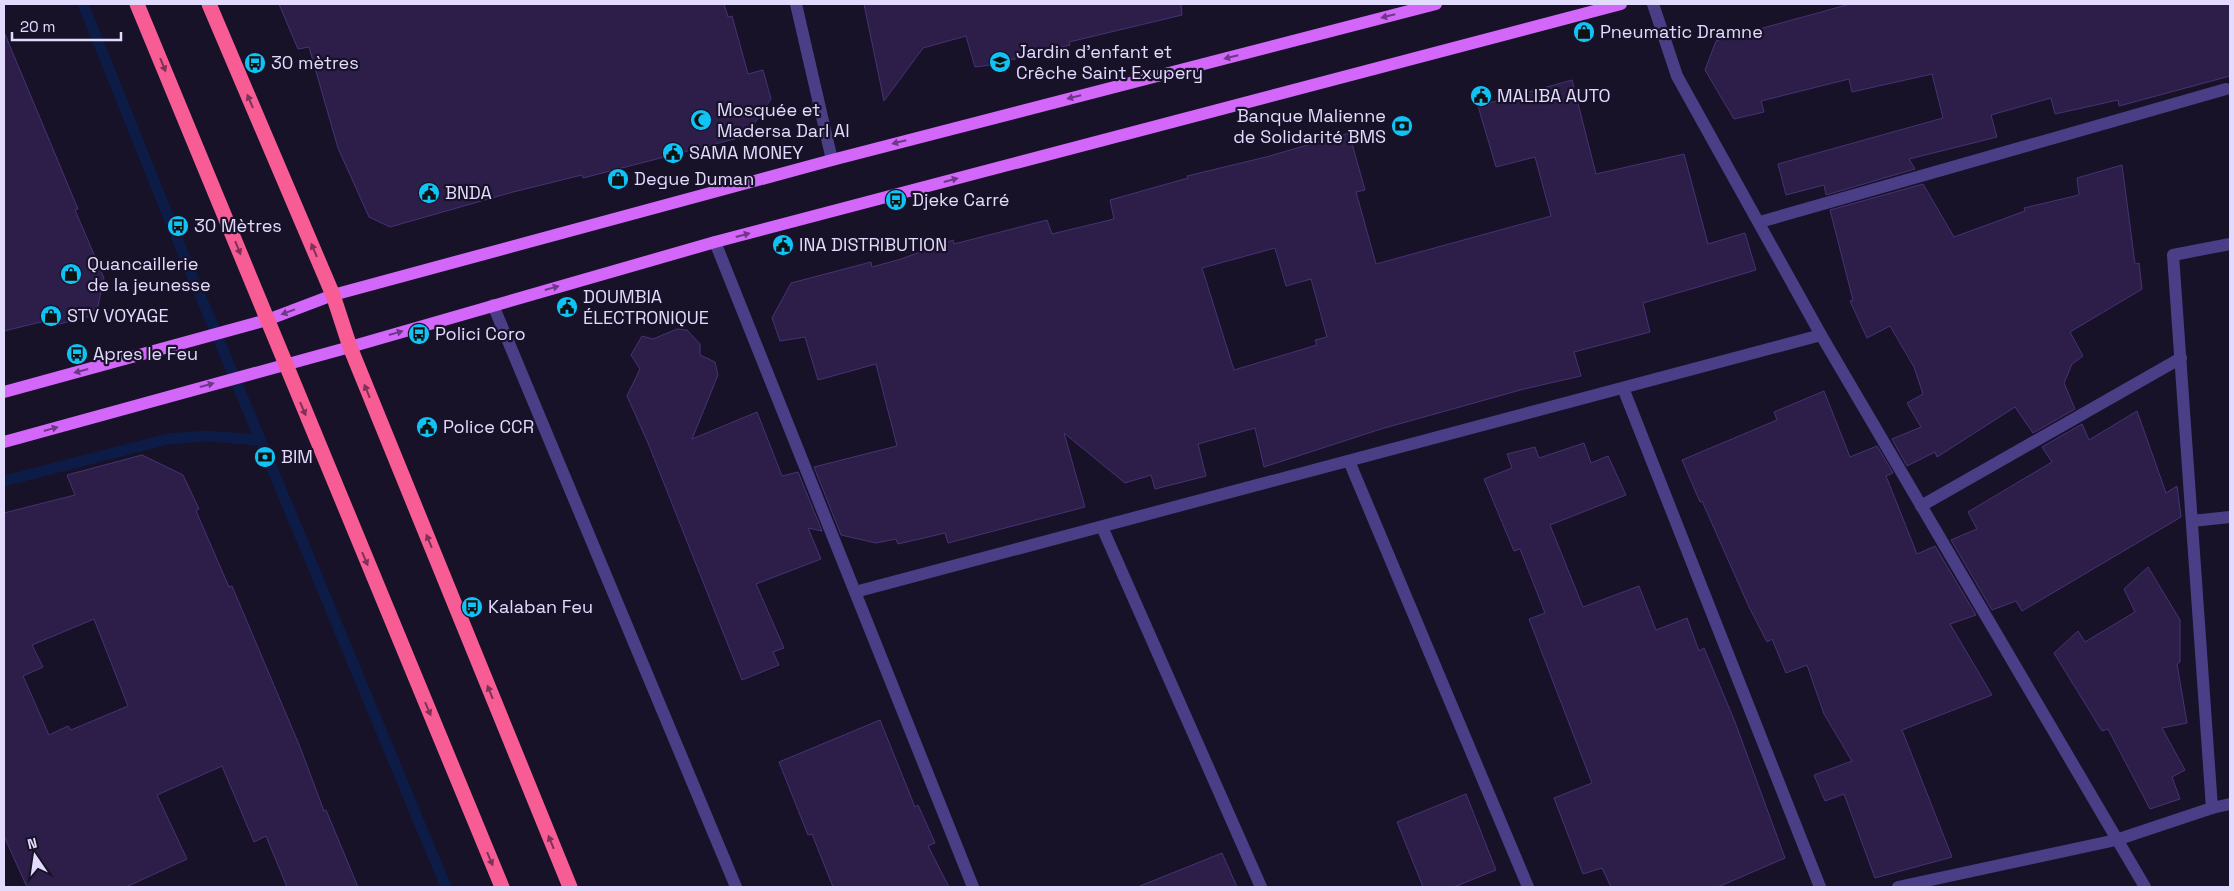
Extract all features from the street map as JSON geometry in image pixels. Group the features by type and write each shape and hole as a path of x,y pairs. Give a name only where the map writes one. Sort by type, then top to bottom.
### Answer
{"highway":[{"path":"138,4 284,364 502,887"},
{"path":"208,4 333,295 350,347 570,887"}],"main road":[{"path":"4,392 267,320 333,295 832,160 1436,4"},
{"path":"4,442 350,347 714,242 1621,4"}],"street":[{"path":"796,4 832,160"},
{"path":"1653,4 1677,76 1760,222 1821,335 2145,887"},
{"path":"1760,222 2226,89"},
{"path":"714,242 973,887"},
{"path":"2212,808 2173,255 2230,244"},
{"path":"492,305 736,887"},
{"path":"855,592 1821,335"},
{"path":"1921,506 2181,358"},
{"path":"1623,388 1820,887"},
{"path":"1349,460 1528,887"},
{"path":"2192,522 2230,517"},
{"path":"1102,527 1261,887"},
{"path":"1898,887 2116,840 2212,808 2230,804"}],"building":[{"path":"279,4 724,4 728,17 732,16 748,74 763,70 771,99 746,136 583,178 582,175 513,192 390,227 369,217 338,148 309,47 298,49"},
{"path":"864,4 1181,4 1182,15 1069,42 1070,45 991,65 975,67 966,36 923,48 884,101"},
{"path":"1850,4 2230,4 2230,76 2119,106 2118,100 2055,114 2051,98 1991,115 1997,137 1909,159 1915,169 1826,195 1824,185 1786,195 1778,164 1943,118 1932,74 1852,92 1849,79 1761,101 1764,112 1734,119 1705,70 1716,41"},
{"path":"4,32 78,209 75,210 104,278 96,315 55,325 53,319 4,331"},
{"path":"1572,80 1596,174 1684,154 1708,244 1745,233 1756,270 1643,303 1650,332 1574,352 1581,376 1524,389 1381,429 1264,467 1255,428 1198,444 1206,476 1155,489 1151,475 1125,483 1064,433 1085,507 948,543 945,533 898,544 896,539 876,543 841,535 814,467 897,446 876,364 818,380 805,337 780,341 772,318 791,283 871,262 872,267 901,259 953,240 954,244 1047,220 1052,234 1114,219 1110,200 1188,178 1187,176 1266,157 1349,133 1365,190 1356,192 1376,264 1551,216 1535,157 1496,167 1478,106","holes":["1275,248 1286,286 1311,279 1327,337 1315,340 1317,345 1234,370 1202,268"]},
{"path":"2122,165 2135,264 2139,263 2142,289 2070,332 2083,356 2072,364 2064,383 2075,409 2033,433 2015,407 1937,457 1935,452 1907,466 1892,439 1921,427 1907,403 1923,394 1914,367 1890,326 1867,338 1850,301 1853,300 1830,210 1923,184 1954,237 2025,211 2024,208 2079,195 2077,178"},
{"path":"677,329 687,330 700,344 700,355 715,362 718,375 692,439 757,412 782,476 798,472 822,531 808,528 821,559 756,584 784,648 773,652 779,665 742,680 648,443 627,396 640,369 631,355 642,336 653,339"},
{"path":"1824,391 1850,457 1877,446 1893,473 1886,476 1917,554 1935,546 1976,615 1950,624 1992,695 1902,730 1952,857 1875,878 1844,794 1825,801 1814,775 1852,761 1824,714 1807,665 1786,673 1772,639 1767,642 1682,460 1777,420 1774,412"},
{"path":"2137,411 2166,493 2177,486 2181,517 2022,611 2016,601 1992,610 1951,540 1977,529 1968,512 2052,462 2042,447 2082,424 2089,440"},
{"path":"1584,443 1591,463 1608,456 1626,495 1550,525 1583,607 1639,586 1656,630 1687,618 1699,651 1704,648 1735,722 1785,858 1718,887 1611,887 1602,868 1583,874 1554,798 1592,783 1529,619 1545,613 1520,549 1514,551 1484,479 1512,468 1507,454 1535,447 1539,458"},
{"path":"142,455 183,475 199,509 196,511 229,587 232,586 300,747 324,811 326,810 358,887 287,887 266,836 254,842 222,766 157,795 187,859 126,887 27,887 4,836 4,513 75,495 67,475","holes":["94,619 128,706 71,730 68,726 49,735 23,676 43,667 32,645"]},
{"path":"2148,567 2180,620 2180,662 2177,664 2187,723 2162,728 2185,770 2172,777 2180,799 2150,809 2108,729 2102,731 2054,653 2078,631 2085,642 2135,612 2124,589"},
{"path":"880,720 915,807 918,805 935,843 928,846 949,887 833,887 812,834 808,835 779,762"},
{"path":"1466,794 1496,870 1454,887 1423,887 1397,822"},
{"path":"1222,853 1237,887 1140,887 1140,886"}],"waterway":[{"path":"83,4 191,273 446,887"},
{"path":"4,481 168,439 205,436 259,440"}],"place":[{"name":"Pneumatic Dramne","path":"1584,32"},
{"name":"Jardin d'enfant et Crêche Saint Exupery","path":"1000,62"},
{"name":"30 mètres","path":"255,63"},
{"name":"MALIBA AUTO","path":"1481,96"},
{"name":"Mosquée et Madersa Darl Al","path":"701,120"},
{"name":"Banque Malienne de Solidarité BMS","path":"1402,126"},
{"name":"SAMA MONEY","path":"673,153"},
{"name":"Degue Duman","path":"618,179"},
{"name":"BNDA","path":"429,193"},
{"name":"Djeke Carré","path":"896,200"},
{"name":"30 Mètres","path":"178,226"},
{"name":"INA DISTRIBUTION","path":"783,245"},
{"name":"Quancaillerie de la jeunesse","path":"71,274"},
{"name":"DOUMBIA ÉLECTRONIQUE","path":"567,307"},
{"name":"STV VOYAGE","path":"51,316"},
{"name":"Polici Coro","path":"419,334"},
{"name":"Apres le Feu","path":"77,354"},
{"name":"Police CCR","path":"427,427"},
{"name":"BIM","path":"265,457"},
{"name":"Kalaban Feu","path":"472,607"}]}
